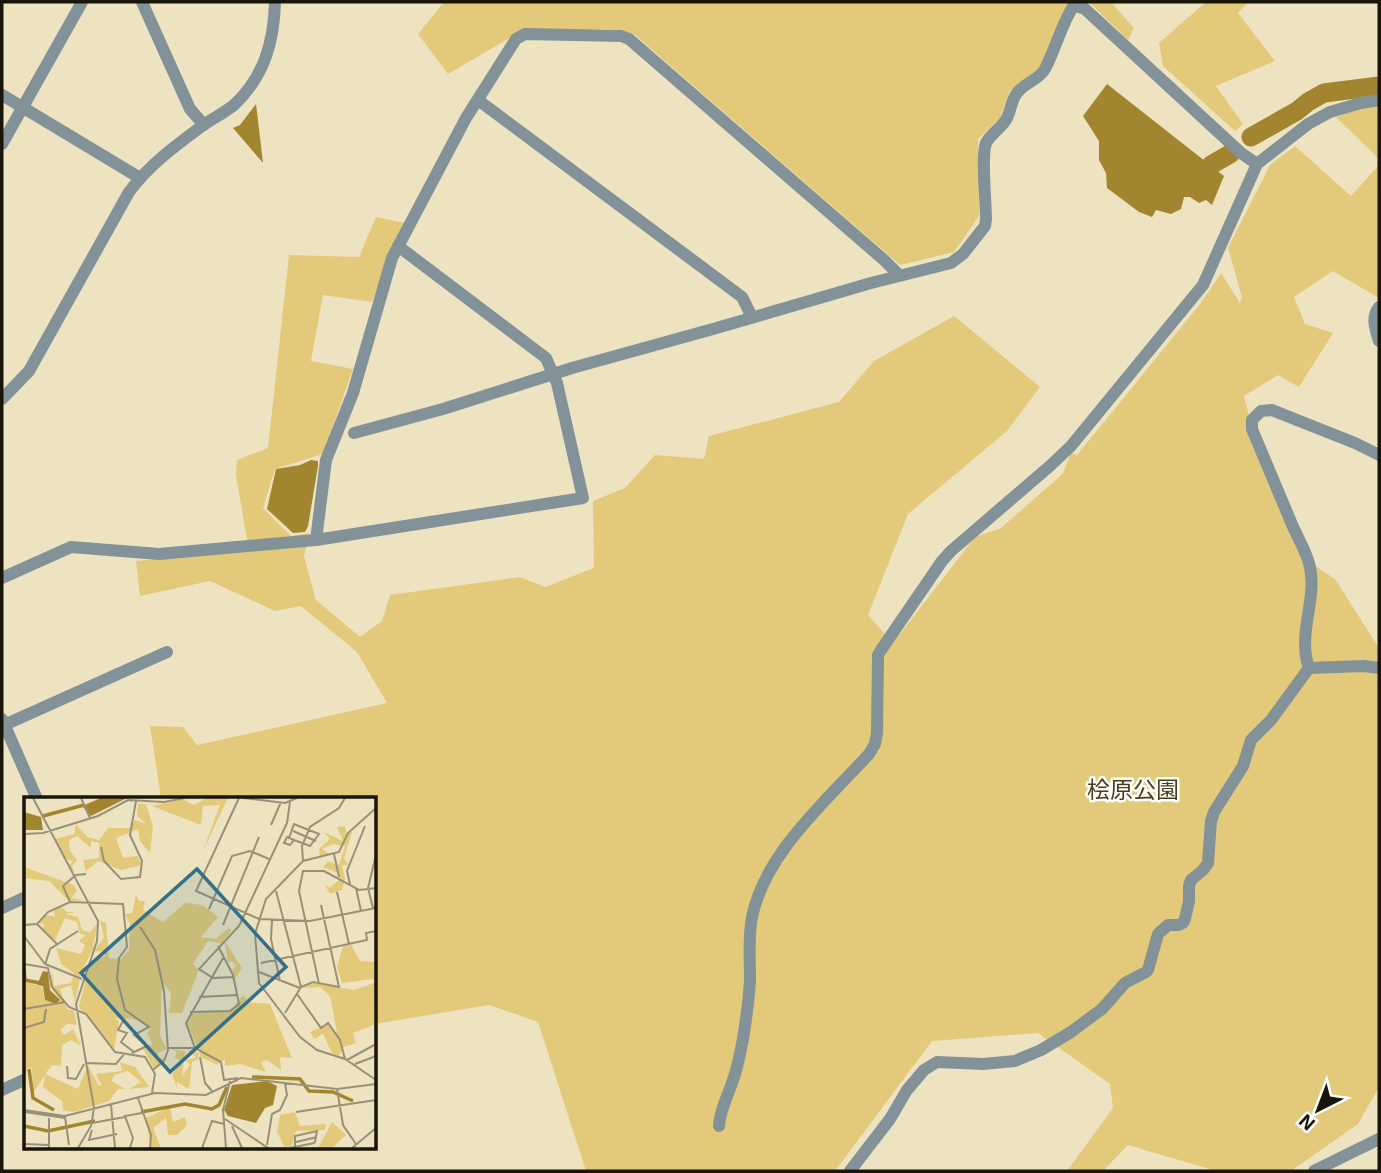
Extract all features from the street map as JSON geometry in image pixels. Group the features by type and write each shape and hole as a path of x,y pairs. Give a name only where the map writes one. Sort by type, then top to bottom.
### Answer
{"street":[{"path":"2,144 82,2"},
{"path":"142,2 190,108 204,125"},
{"path":"2,399 29,371 129,192 140,178 159,159 233,106 254,82 270,50 275,2"},
{"path":"354,433 443,409 572,368 899,275 951,263 963,254 985,226 986,144 1005,121 1014,96 1046,68 1073,3 1085,9 1241,153 1257,164"},
{"path":"316,540 326,460 353,393 392,258 466,118 521,35 621,36 629,39 899,275"},
{"path":"2,95 140,178"},
{"path":"478,100 741,297 752,317"},
{"path":"719,1126 743,1038 750,983 749,936 761,890 791,839 869,754 874,744 877,733 877,668 881,650 942,561 1071,446 1203,285 1257,164 1308,124 1330,112 1379,100"},
{"path":"2,578 71,547 159,554 316,540 583,498 557,383 545,358 398,246"},
{"path":"1379,307 1374,323 1379,341"},
{"path":"1309,668 1304,639 1310,605 1310,568 1252,429 1252,420 1261,411 1272,410 1379,455"},
{"path":"36,797 3,724 167,652"},
{"path":"1309,668 1379,668"},
{"path":"850,1171 924,1070 937,1062 983,1064 1015,1061 1033,1054 1071,1032 1102,1009 1125,983 1146,972 1158,934 1168,925 1179,925 1185,919 1191,880 1208,863 1214,812 1242,766 1251,740 1271,720 1309,668"},
{"path":"2,908 24,898"},
{"path":"2,1090 24,1080"},
{"path":"1314,1171 1379,1139"}],"green space":[{"path":"444,2 1070,2 1044,65 1010,91 1000,118 978,139 979,216 954,252 900,265 635,35 612,29 523,30 448,74 418,34"},
{"path":"1092,2 1111,2 1134,28 1128,40 1092,5"},
{"path":"1206,2 1248,2 1238,13 1275,61 1216,86 1243,124 1235,131 1163,66 1159,43"},
{"path":"1379,103 1379,159 1336,117"},
{"name":"桧原公園","path":"1295,146 1351,196 1379,165 1379,298 1333,271 1294,297 1305,324 1333,333 1299,387 1278,375 1244,396 1257,448 1303,558 1335,579 1379,648 1379,1087 1358,1124 1291,1171 1216,1171 1128,1145 1103,1171 1067,1171 1113,1108 1110,1084 1038,1033 932,1041 835,1171 586,1171 538,1022 489,1005 376,1024 376,797 161,797 150,726 183,727 197,745 387,703 357,652 301,606 275,611 210,581 140,596 136,561 249,551 236,475 237,460 268,448 289,255 359,257 376,217 405,223 372,302 323,295 311,361 353,369 323,454 275,469 263,508 291,536 309,533 304,556 316,600 360,637 382,621 390,595 520,577 545,587 594,568 593,501 625,488 655,455 704,459 709,436 839,402 874,361 954,316 1040,387 1007,431 908,514 868,615 893,643 975,537 1001,528 1063,473 1071,453 1077,455 1201,303 1221,273 1240,303 1242,297 1228,248 1270,165"}],"shaded area":[{"path":"1107,84 1224,176 1212,205 1206,200 1199,203 1190,197 1184,197 1181,209 1171,214 1156,210 1152,217 1139,212 1107,188 1106,173 1099,160 1099,141 1083,116"},
{"path":"256,104 263,163 233,128 240,125"},
{"path":"311,460 318,461 318,466 308,526 305,532 293,533 267,509 276,469 300,465"}],"waterway":[{"path":"1251,137 1324,93 1379,86"},
{"path":"1211,165 1230,154"}]}
